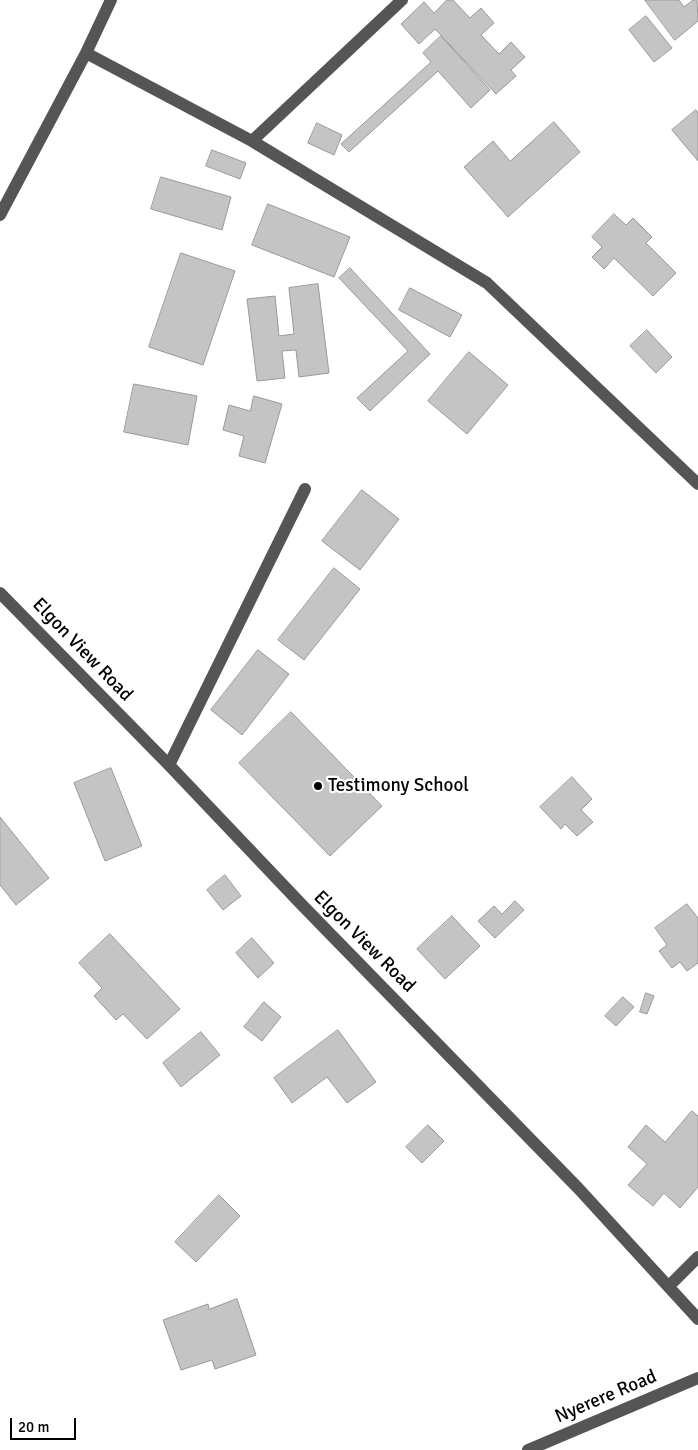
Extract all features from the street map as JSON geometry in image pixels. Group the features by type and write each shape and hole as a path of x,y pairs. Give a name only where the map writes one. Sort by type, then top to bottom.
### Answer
{"street":[{"path":"0,215 86,53 111,0"},
{"path":"252,141 402,0"},
{"path":"86,53 252,141 487,283 698,484"},
{"path":"169,765 305,488"},
{"name":"Elgon View Road","path":"0,593 578,1188 698,1319"},
{"path":"669,1286 698,1257"},
{"name":"Nyerere Road","path":"528,1450 698,1378"}],"building":[{"path":"447,0 453,0 470,18 481,8 494,23 481,35 499,54 511,42 525,57 511,70 516,76 496,94 435,29 419,44 401,24 424,2 434,13"},
{"path":"645,0 679,0 684,7 693,0 697,0 698,21 675,40"},
{"path":"646,16 672,48 654,62 629,30"},
{"path":"441,36 490,90 471,108 438,71 349,152 341,144 431,62 423,53"},
{"path":"696,110 698,113 698,161 672,130"},
{"path":"554,122 580,152 508,217 464,167 493,141 510,161"},
{"path":"317,123 342,135 334,155 308,143"},
{"path":"212,150 246,163 240,179 206,166"},
{"path":"161,177 231,197 222,230 151,209"},
{"path":"268,204 350,237 334,277 252,245"},
{"path":"614,214 626,225 633,218 652,237 646,243 676,273 653,296 614,258 604,269 592,257 602,247 592,237"},
{"path":"181,253 235,271 203,365 149,347"},
{"path":"350,268 430,354 370,411 357,398 408,351 339,278"},
{"path":"318,284 329,373 299,377 296,350 282,351 285,378 257,381 247,299 275,296 279,336 294,334 289,288"},
{"path":"410,288 462,315 450,337 399,310"},
{"path":"647,330 672,357 656,373 630,346"},
{"path":"469,352 508,385 467,434 428,401"},
{"path":"134,384 197,396 188,445 124,432"},
{"path":"254,396 282,404 265,463 239,456 244,436 223,430 229,405 250,411"},
{"path":"362,490 399,519 360,570 322,541"},
{"path":"334,568 360,589 304,660 278,640"},
{"path":"258,650 289,674 242,735 211,710"},
{"path":"291,712 382,806 330,856 239,763"},
{"path":"111,768 142,846 105,861 74,783"},
{"path":"572,777 592,799 581,810 593,822 577,836 565,824 561,829 540,807"},
{"path":"0,817 49,878 16,905 0,885"},
{"path":"225,875 241,896 223,910 207,890"},
{"path":"515,901 524,910 495,938 478,921 494,906 502,914"},
{"path":"687,904 698,918 698,963 687,971 680,962 672,968 659,951 667,945 655,928"},
{"path":"452,916 480,946 445,979 417,949"},
{"path":"110,934 180,1009 147,1039 123,1014 116,1020 94,996 102,988 79,963"},
{"path":"252,938 274,963 258,978 236,953"},
{"path":"646,993 654,996 647,1014 640,1012"},
{"path":"623,997 634,1007 616,1026 605,1016"},
{"path":"264,1002 281,1017 262,1041 244,1027"},
{"path":"338,1030 376,1082 347,1103 327,1077 292,1103 274,1078"},
{"path":"201,1032 220,1055 181,1087 163,1063"},
{"path":"692,1111 698,1116 698,1187 680,1208 664,1193 653,1206 628,1185 647,1164 628,1147 646,1125 665,1142"},
{"path":"428,1125 444,1141 422,1163 406,1147"},
{"path":"219,1195 240,1216 196,1262 175,1242"},
{"path":"237,1299 256,1355 215,1369 212,1360 181,1370 163,1320 208,1304 209,1309"}],"place":[{"name":"Testimony School","path":"318,786"}]}
